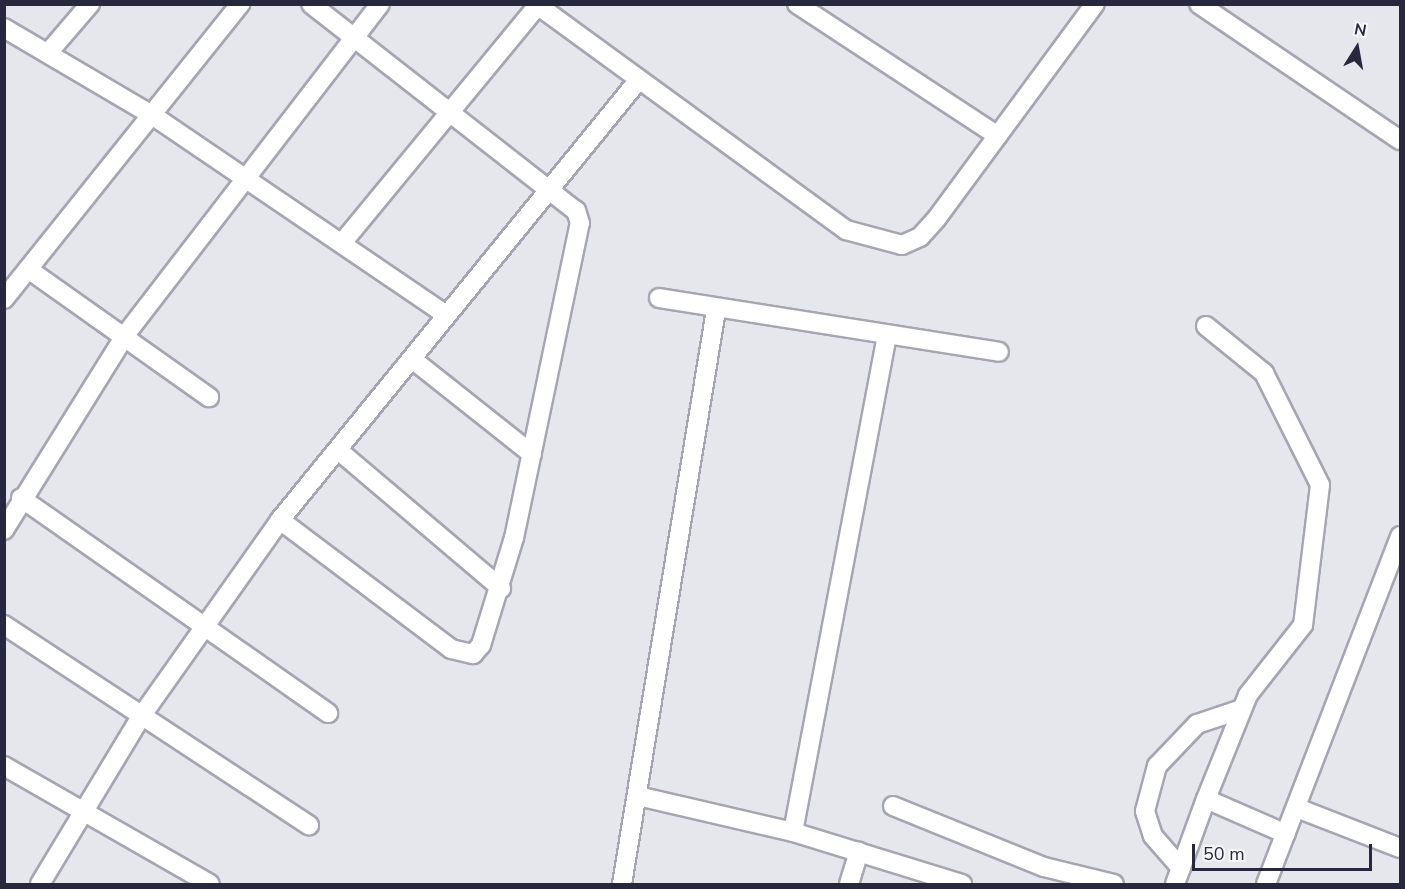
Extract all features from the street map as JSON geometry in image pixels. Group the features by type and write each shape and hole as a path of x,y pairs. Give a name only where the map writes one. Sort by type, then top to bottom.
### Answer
{"street":[{"path":"48,53 90,4"},
{"path":"4,299 155,117 240,4"},
{"path":"280,520 463,654 481,645 501,588 532,454 580,223 576,211 451,111 311,4"},
{"path":"4,530 21,498 126,334 247,181 380,4"},
{"path":"797,4 999,136"},
{"path":"1199,4 1401,140"},
{"path":"342,243 538,5 637,82 846,230 877,243 902,245 920,237 999,136 1090,6"},
{"path":"4,28 155,117 446,315"},
{"path":"40,885 81,810 140,718 280,520 547,189 637,82"},
{"path":"28,269 126,334 209,397"},
{"path":"659,298 716,310 999,352"},
{"path":"622,885 639,796 716,310"},
{"path":"1178,876 1242,709 1303,625 1320,485 1264,373 1206,326"},
{"path":"793,832 887,335"},
{"path":"412,359 532,454"},
{"path":"338,450 501,588"},
{"path":"21,498 328,713"},
{"path":"1266,885 1401,536"},
{"path":"4,625 140,718 309,825"},
{"path":"1178,876 1153,836 1144,811 1157,766 1197,724 1242,709"},
{"path":"4,766 210,885"},
{"path":"639,796 793,832 962,885"},
{"path":"1206,799 1286,834"},
{"path":"893,806 1044,867 1114,885"},
{"path":"1297,808 1401,848"},
{"path":"849,885 859,852"}]}
